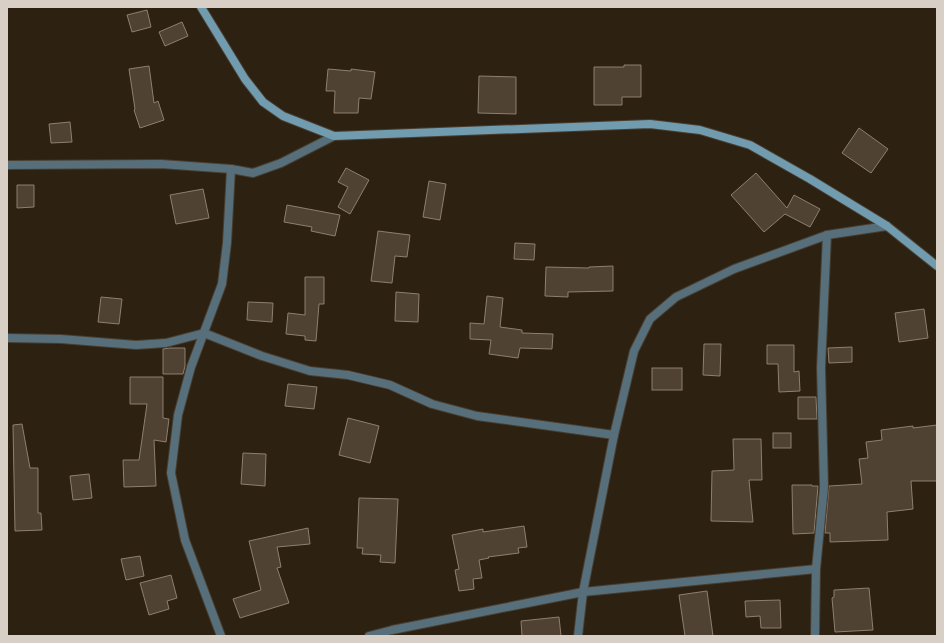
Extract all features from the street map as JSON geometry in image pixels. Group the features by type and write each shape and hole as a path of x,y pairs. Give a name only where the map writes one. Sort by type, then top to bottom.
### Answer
{"street":[{"path":"201,7 245,79 263,102 283,116 334,136 650,124 700,130 750,145 810,179 886,226 937,266"},
{"path":"7,165 161,164 231,169 253,173 281,163 334,136"},
{"path":"221,636 185,540 171,473 178,415 190,367 222,284 227,243 231,169"},
{"path":"578,636 583,592 614,435 634,351 650,320 676,297 728,272 827,234 886,226"},
{"path":"815,636 816,569 824,487 821,368 827,234"},
{"path":"7,338 61,339 136,345 166,343 204,333 262,356 310,371 348,375 390,385 432,404 477,416 614,435"},
{"path":"369,636 392,630 583,592 816,569"}],"building":[{"path":"147,10 151,27 132,32 127,15"},
{"path":"182,22 188,36 165,46 159,32"},
{"path":"624,65 641,65 641,97 622,97 622,105 594,105 594,67 624,67"},
{"path":"149,66 154,103 158,101 164,120 140,128 134,110 129,69"},
{"path":"328,69 351,71 351,69 375,72 371,99 359,98 358,113 334,113 335,91 326,91"},
{"path":"479,76 516,77 516,114 478,113"},
{"path":"70,122 72,142 51,143 49,124"},
{"path":"859,128 888,149 871,173 842,153"},
{"path":"346,168 369,180 350,214 338,207 348,187 338,182"},
{"path":"756,173 787,208 794,195 820,209 810,227 785,214 764,232 731,195"},
{"path":"429,181 446,184 440,220 423,217"},
{"path":"17,185 34,185 34,207 17,208"},
{"path":"203,189 209,218 176,224 170,195"},
{"path":"287,205 340,215 335,236 311,231 312,227 284,222"},
{"path":"378,231 410,235 407,257 395,256 392,283 371,281"},
{"path":"515,243 535,244 534,260 514,259"},
{"path":"613,266 613,291 568,292 568,297 545,296 546,267 589,268"},
{"path":"305,277 324,277 324,304 319,304 316,341 305,340 305,336 286,334 288,313 305,315"},
{"path":"396,292 419,294 418,322 395,321"},
{"path":"487,296 503,298 500,327 522,330 522,333 553,334 552,349 520,348 518,358 489,354 491,340 470,339 470,323 484,324"},
{"path":"101,297 122,299 119,324 98,322"},
{"path":"248,302 273,303 272,322 247,320"},
{"path":"924,309 928,338 899,342 895,313"},
{"path":"704,344 721,344 720,376 703,375"},
{"path":"767,345 794,345 794,372 799,371 800,391 779,392 778,364 767,364"},
{"path":"852,347 852,362 829,363 828,348"},
{"path":"185,348 185,366 183,374 163,374 163,349"},
{"path":"652,368 682,368 682,390 652,390"},
{"path":"130,377 163,377 163,418 169,419 166,442 154,440 156,486 124,487 123,460 139,460 147,404 130,404"},
{"path":"288,384 317,387 314,409 285,406"},
{"path":"798,397 816,397 817,419 798,419"},
{"path":"348,418 379,426 370,463 339,455"},
{"path":"22,424 30,468 38,468 38,513 41,513 42,530 15,531 13,425"},
{"path":"937,425 937,481 911,481 913,509 887,512 888,540 830,542 830,533 825,533 829,486 862,484 859,459 868,458 866,442 882,440 881,430"},
{"path":"773,433 791,433 791,448 773,448"},
{"path":"733,439 761,439 762,480 749,480 753,522 711,521 712,471 734,470"},
{"path":"243,453 266,454 265,486 241,484"},
{"path":"89,474 92,498 73,500 70,476"},
{"path":"792,485 818,486 814,533 793,534"},
{"path":"359,498 398,499 395,563 380,562 381,555 362,554 363,548 357,548"},
{"path":"524,526 527,547 518,548 519,553 488,557 489,558 479,560 482,578 473,579 474,589 459,591 455,570 459,569 452,535 483,529 483,532"},
{"path":"308,528 310,544 277,547 281,567 277,568 289,603 240,618 233,599 261,590 249,541"},
{"path":"140,556 144,576 126,580 121,559"},
{"path":"171,575 177,598 167,601 169,609 149,615 140,583"},
{"path":"869,588 873,630 835,632 832,598 834,597 834,590"},
{"path":"707,591 713,636 685,636 679,595"},
{"path":"780,600 781,628 761,628 760,616 746,617 745,601"},
{"path":"559,617 561,636 522,636 521,621"}]}
